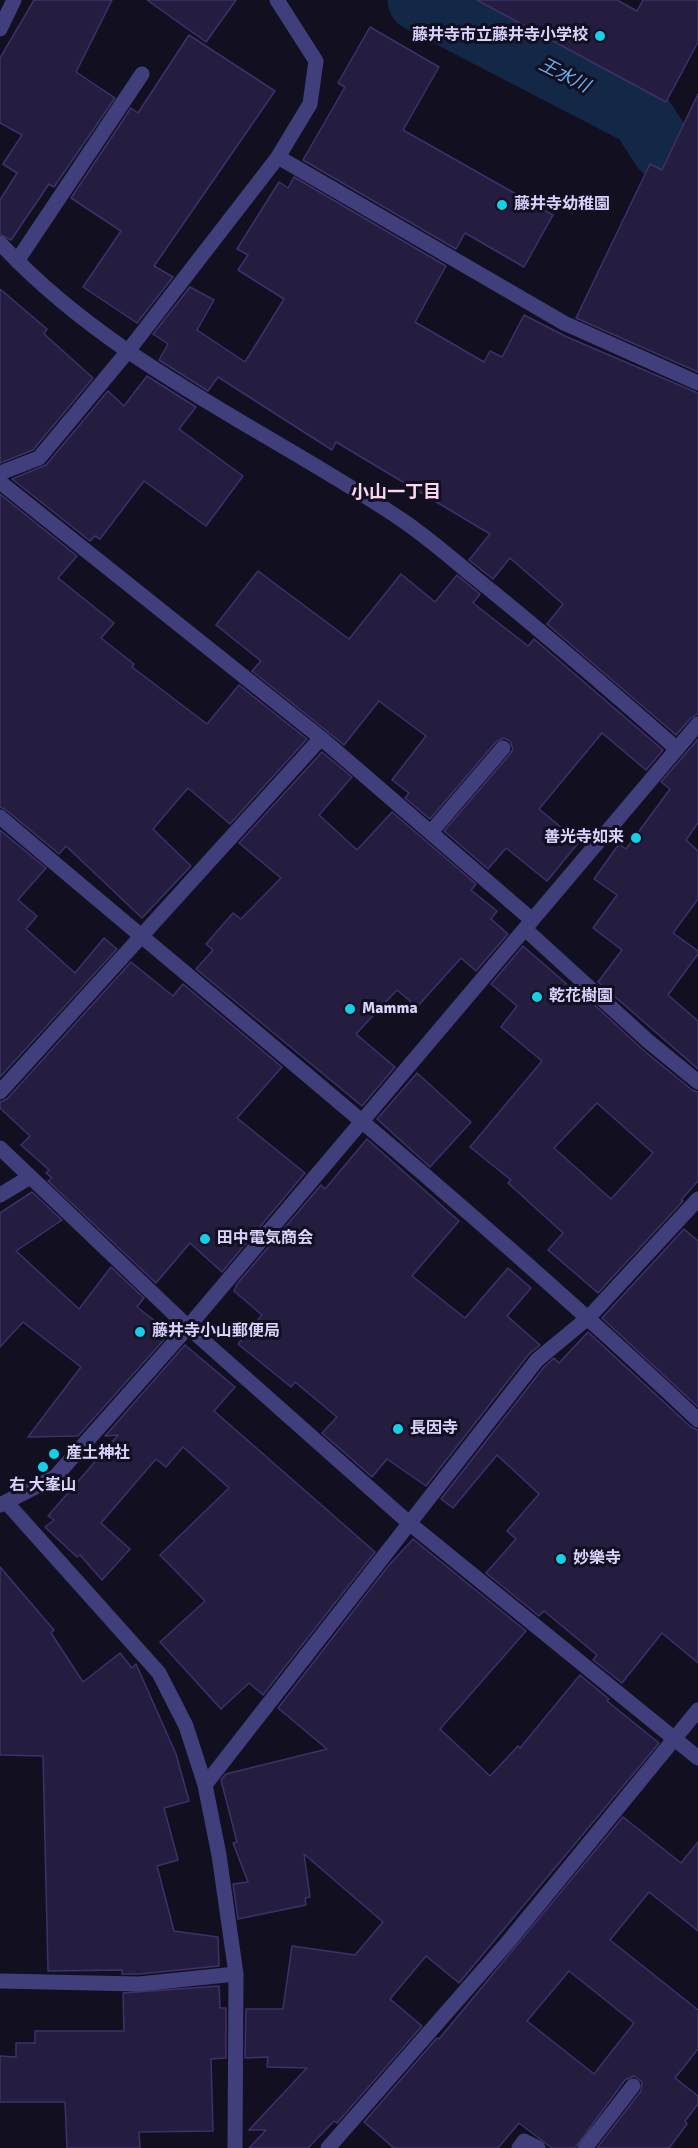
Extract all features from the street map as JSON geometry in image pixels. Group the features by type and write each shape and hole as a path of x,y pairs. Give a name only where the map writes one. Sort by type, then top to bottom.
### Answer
{"street":[{"path":"0,29 14,0"},
{"path":"0,473 39,458 128,351 278,157 310,104 316,62 277,0"},
{"path":"17,261 142,74"},
{"path":"278,157 564,322 698,382"},
{"path":"0,243 39,285 128,351 235,420 314,463 404,521 547,635 677,749"},
{"path":"0,482 321,738 431,832 648,1041 698,1082"},
{"path":"234,2148 236,1974 219,1855 205,1785 186,1726 159,1673 3,1503 56,1477 188,1327 698,724"},
{"path":"0,1092 321,738"},
{"path":"431,832 503,747"},
{"path":"0,817 141,937 362,1119 589,1317 698,1420"},
{"path":"0,1148 188,1327 409,1523 698,1758"},
{"path":"0,1195 30,1177"},
{"path":"205,1785 537,1360 589,1317 698,1199"},
{"path":"328,2148 508,1942 698,1710"},
{"path":"0,1981 139,1984 236,1974"},
{"path":"585,2148 633,2086"},
{"path":"519,2148 524,2141 538,2148"}],"building":[{"path":"34,0 112,0 76,72 115,98 54,187 49,184 11,240 0,234 0,200 17,173 3,164 22,135 0,123 0,58"},
{"path":"147,0 236,0 206,42"},
{"name":"藤井寺市立藤井寺小学校","path":"477,0 617,0 637,11 643,0 698,0 698,42 666,102"},
{"path":"370,27 439,67 403,130 553,215 524,267 465,233 456,249 303,160 345,87 338,83"},
{"path":"189,35 275,91 154,266 173,277 137,323 83,287 121,231 71,198 131,108 138,113"},
{"path":"698,94 698,372 576,318 650,164 662,170"},
{"path":"294,177 446,266 415,322 484,362 490,351 502,357 524,315 567,337 698,393 698,714 691,718 676,735 547,624 563,604 510,558 493,579 469,560 490,534 336,442 332,450 218,377 208,391 159,360 168,344 153,334 190,287 214,300 197,330 245,362 284,299 238,270 248,255 237,249 279,182 288,188"},
{"path":"0,289 47,329 44,334 93,378 33,450 0,463"},
{"path":"147,376 196,407 179,429 243,476 206,526 144,481 100,539 95,536 90,541 12,479 46,465 108,391 124,406"},
{"path":"0,494 77,556 58,578 114,623 101,638 134,664 132,667 207,724 239,685 307,739 230,824 188,788 153,829 191,866 142,918 66,846 59,854 0,807"},
{"path":"258,571 349,639 401,574 435,602 457,575 480,594 473,603 528,646 534,639 663,750 646,770 602,733 539,809 579,842 547,881 506,848 488,869 444,831 510,754 513,749 510,741 504,738 496,742 430,819 405,798 409,793 392,780 426,736 379,701 344,745 252,671 261,661 216,625"},
{"path":"698,739 698,823 686,840 698,851 698,899 673,933 698,951 698,954 668,995 698,1021 698,1069 598,982 622,950 593,928 617,895 594,879 619,844 626,849 670,789 661,782"},
{"path":"322,752 352,777 319,815 357,850 392,812 476,884 471,890 497,911 491,919 508,934 476,971 461,958 417,1007 397,990 356,1034 395,1067 362,1106 196,969 213,950 206,944 233,913 241,919 281,878 239,843"},
{"path":"0,830 46,868 18,900 37,916 26,929 75,973 104,938 117,949 0,1077"},
{"path":"523,946 585,1000 587,998 642,1049 692,1090 698,1092 698,1181 681,1200 683,1201 598,1293 548,1250 563,1233 508,1183 511,1180 470,1147 542,1061 501,1027 517,1006 491,984","holes":["597,1103 653,1153 611,1199 554,1148"]},
{"path":"131,962 173,996 183,984 282,1067 237,1118 305,1173 222,1272 190,1243 156,1283 48,1181 52,1178 46,1173 49,1170 21,1145 30,1136 0,1108 0,1102 7,1099"},
{"path":"417,1073 471,1122 430,1167 377,1119"},
{"path":"367,1139 459,1221 412,1276 465,1318 508,1268 531,1288 507,1316 540,1345 529,1354 426,1486 387,1459 372,1477 322,1433 337,1417 295,1382 291,1387 238,1344 262,1315 234,1291 237,1284 321,1185 325,1189"},
{"path":"32,1192 62,1220 16,1251 79,1309 111,1267 144,1298 137,1307 170,1333 78,1436 28,1437 81,1367 23,1322 0,1347 0,1213"},
{"path":"684,1229 698,1241 698,1407 602,1318"},
{"path":"588,1332 691,1427 698,1430 698,1663 662,1633 622,1683 593,1660 597,1655 544,1611 539,1616 486,1573 516,1539 507,1531 539,1494 497,1455 453,1508 441,1499 544,1367 554,1358 559,1363"},
{"path":"185,1345 235,1387 214,1411 375,1552 263,1695 249,1683 221,1709 160,1642 205,1601 160,1555 229,1488 183,1447 166,1467 156,1459 101,1523 130,1549 102,1580 80,1555 77,1557 45,1527 54,1520 48,1516 118,1435 105,1436"},
{"path":"413,1539 526,1631 440,1729 490,1776 518,1746 520,1748 580,1675 609,1699 607,1701 659,1743 459,1983 426,1956 390,1999 422,2026 337,2123 334,2121 308,2148 249,2148 266,2130 249,2130 307,2068 267,2067 268,2057 245,2058 246,2009 283,2009 292,1946 355,1955 383,1922 304,1854 310,1897 305,1898 306,1905 238,1919 233,1884 248,1882 233,1843 237,1842 221,1780 226,1774 327,1749 278,1708 389,1565"},
{"path":"0,1567 54,1630 51,1633 83,1682 120,1653 132,1668 136,1664 176,1754 189,1801 164,1808 178,1860 157,1866 174,1931 218,1937 219,1966 139,1974 122,1974 122,1970 48,1971 43,1756 0,1755"},
{"path":"623,1817 681,1863 698,1842 698,1931 649,1892 610,1940 698,2010 698,2049 675,2078 698,2096 698,2104 685,2121 687,2124 669,2148 597,2148 641,2091 642,2082 634,2076 625,2080 575,2148 552,2148 519,2123 498,2148 394,2148 364,2122 437,2038 439,2039","holes":["569,1971 634,2023 594,2074 527,2021"]},
{"path":"219,1986 220,2008 226,2008 226,2058 211,2059 213,2131 139,2132 140,2148 67,2148 65,2102 0,2102 0,2056 16,2057 16,2043 35,2043 35,2031 124,2031 123,1993"}],"waterway":[{"name":"王水川","path":"419,0 641,115 663,149 698,163"}],"place":[{"name":"藤井寺市立藤井寺小学校","path":"600,36"},
{"name":"藤井寺幼稚園","path":"502,205"},
{"name":"善光寺如来","path":"636,838"},
{"name":"乾花樹園","path":"537,997"},
{"name":"Mamma","path":"350,1009"},
{"name":"田中電気商会","path":"205,1239"},
{"name":"藤井寺小山郵便局","path":"140,1332"},
{"name":"長因寺","path":"398,1429"},
{"name":"産土神社","path":"54,1454"},
{"name":"右 大峯山","path":"43,1467"},
{"name":"妙樂寺","path":"561,1559"}],"district":[{"name":"小山一丁目","path":"396,493"}]}
